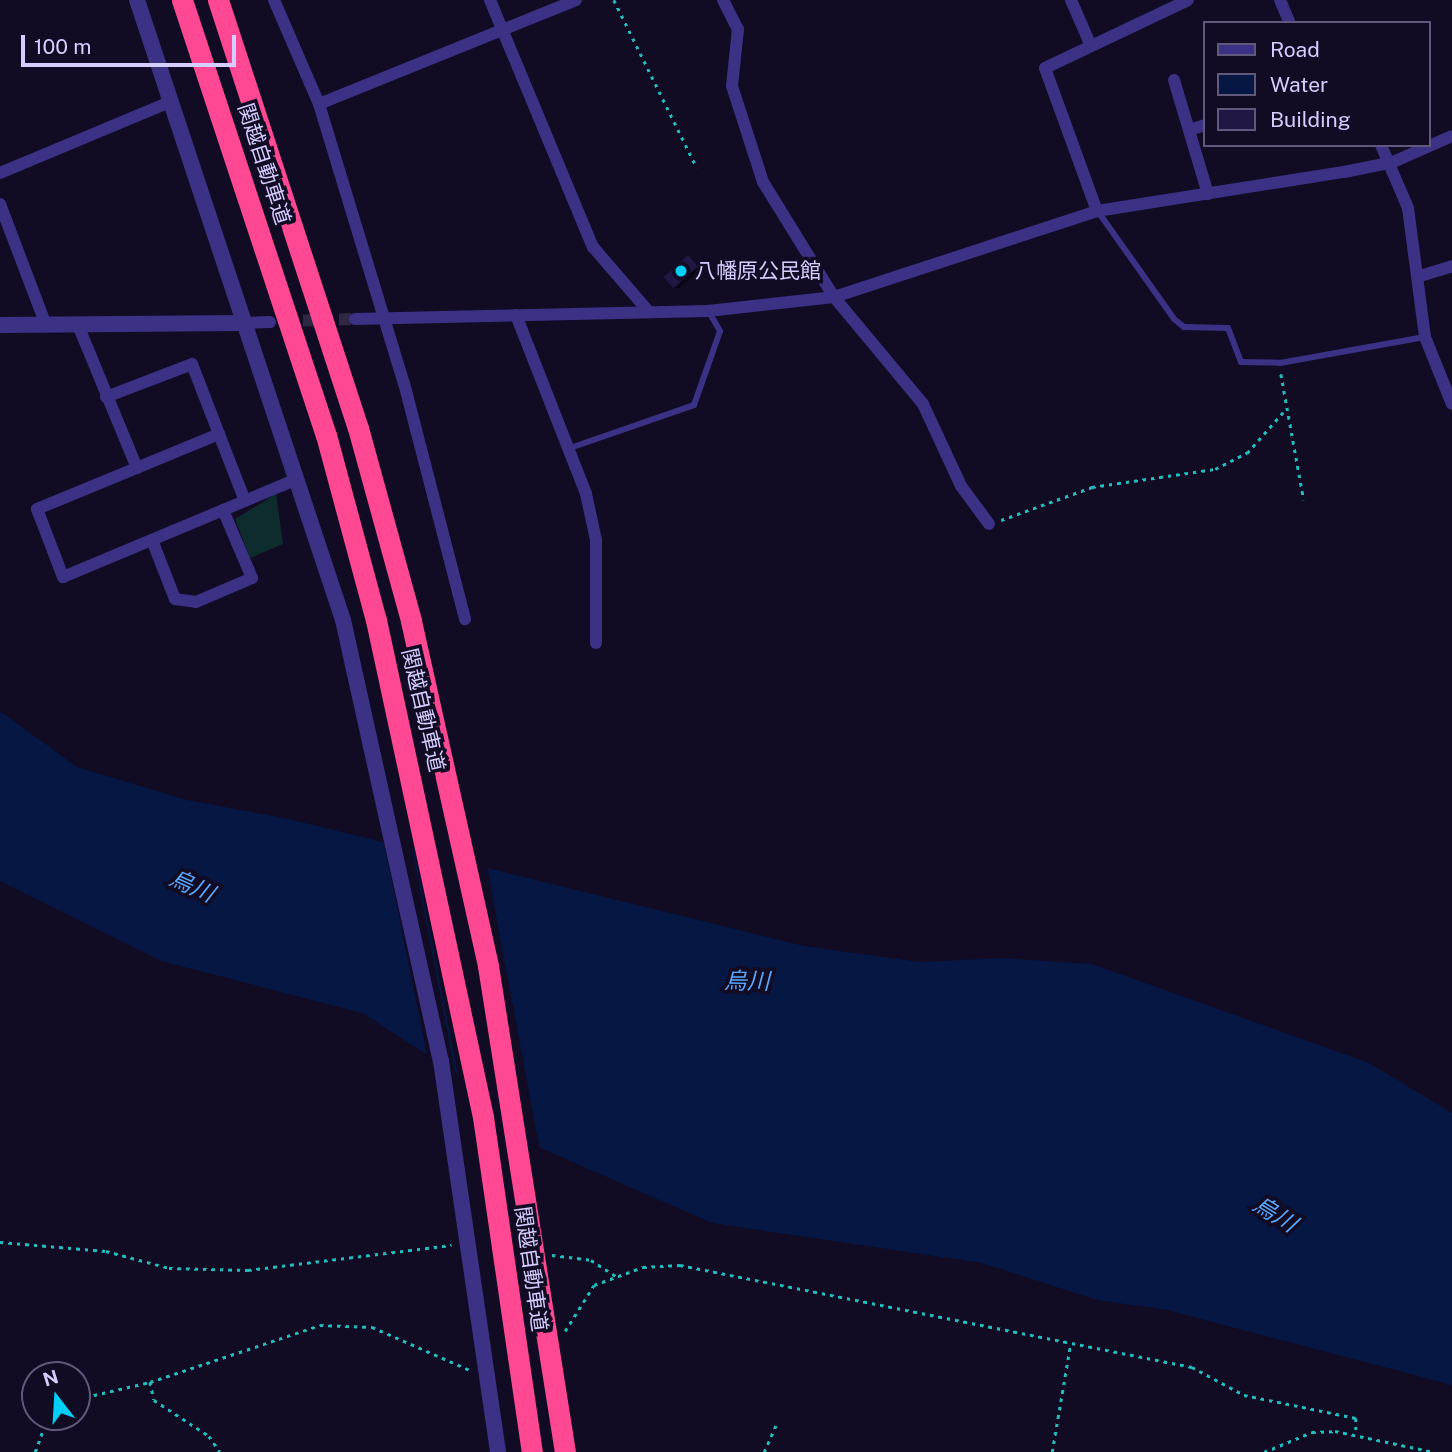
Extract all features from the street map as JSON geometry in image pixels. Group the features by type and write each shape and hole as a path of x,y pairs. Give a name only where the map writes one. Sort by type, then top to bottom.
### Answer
{"highway":[{"name":"関越自動車道","path":"182,0 326,435 376,620 483,1117 532,1452"},
{"name":"関越自動車道","path":"218,0 358,428 411,621 491,979 565,1452"}],"street":[{"path":"137,0 172,101 293,481 343,620 441,1060 498,1452"},
{"path":"274,0 319,104 385,320 465,620"},
{"path":"490,0 593,247 649,312"},
{"path":"319,104 576,0"},
{"path":"723,0 738,29 732,86 748,148 834,297 923,404 961,486 989,524"},
{"path":"1071,0 1091,46"},
{"path":"1097,211 1045,68 1188,0"},
{"path":"1280,0 1289,21"},
{"path":"1174,80 1208,194"},
{"path":"0,173 172,101"},
{"path":"1189,130 1204,125"},
{"path":"1431,145 1452,136"},
{"path":"1382,147 1393,162 1420,276 1425,337 1452,404"},
{"path":"355,319 709,311 834,297 1097,211 1393,162 1427,147"},
{"path":"0,204 46,325"},
{"path":"1420,276 1452,266"},
{"path":"516,315 570,448 596,540 596,643"},
{"path":"0,325 271,322"},
{"path":"78,325 137,468"},
{"path":"106,397 192,364 245,501"},
{"path":"219,434 37,509 63,577 293,481"},
{"path":"152,540 176,599 196,602 252,578 223,510"}],"lane":[{"path":"1097,211 1174,319 1193,328 1228,328 1241,362 1280,363 1425,337"},
{"path":"570,448 694,405 720,331 709,311"}],"path":[{"path":"614,0 697,168"},
{"path":"1280,363 1285,410 1304,500"},
{"path":"989,524 1092,487 1215,469 1247,453 1285,410"},
{"path":"0,1242 106,1251 169,1268 248,1270 459,1244"},
{"path":"538,1254 592,1260 617,1277"},
{"path":"559,1333 571,1328 594,1285 617,1277 680,1265 733,1273 1070,1347 1192,1367 1244,1395 1356,1418 1356,1431"},
{"path":"91,1396 150,1382 320,1325 372,1327 474,1371 486,1366"},
{"path":"1052,1452 1070,1347"},
{"path":"150,1382 154,1400 209,1436 219,1452"},
{"path":"764,1452 777,1423"},
{"path":"35,1452 43,1431"},
{"path":"1264,1452 1312,1432 1356,1431 1434,1452"}],"green space":[{"path":"276,494 283,544 250,558 235,519"}],"water":[{"name":"烏川","path":"0,711 77,767 187,800 289,819 804,946 920,962 1000,958 1092,964 1369,1063 1452,1113 1452,1385 1167,1310 1097,1300 982,1263 712,1223 529,1143 459,1075 362,1013 161,961 0,881"}],"pier":[{"path":"383,838 411,844 456,1077 428,1059"},
{"path":"413,845 486,862 540,1151 459,1080"}],"building":[{"name":"八幡原公民館","path":"688,255 698,266 674,288 663,277"}],"tunnel":[{"path":"285,321 355,319"}],"place":[{"name":"八幡原公民館","path":"681,271"}]}
